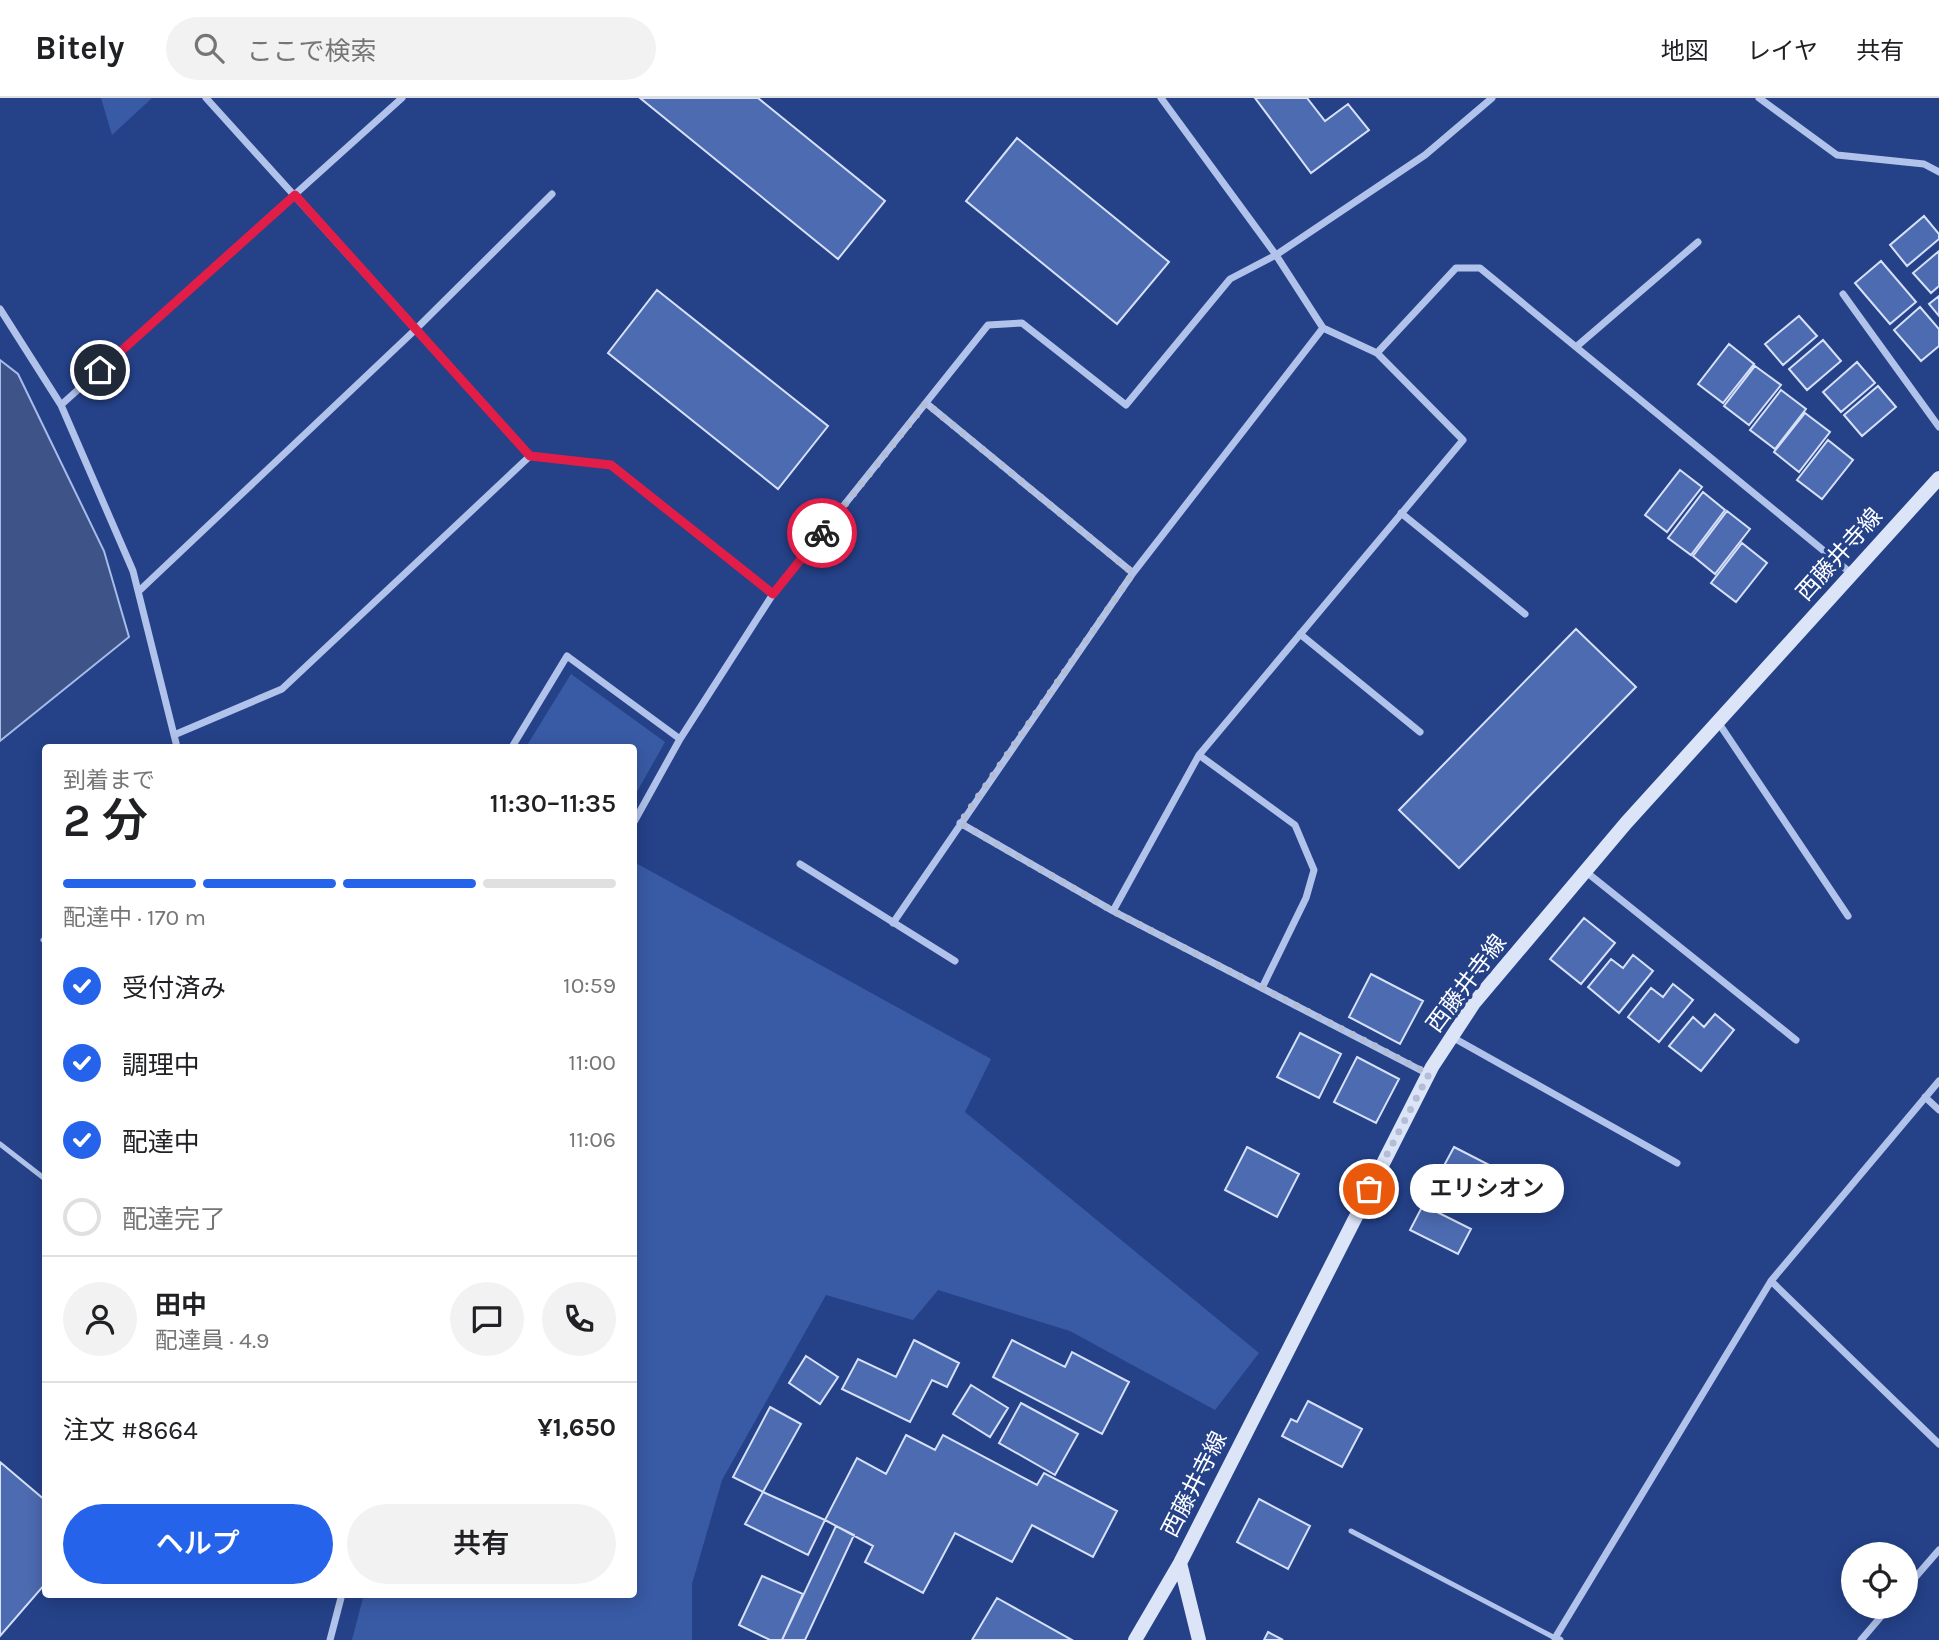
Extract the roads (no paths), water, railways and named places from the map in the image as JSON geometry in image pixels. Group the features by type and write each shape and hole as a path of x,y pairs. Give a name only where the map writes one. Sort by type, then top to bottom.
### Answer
{"main road":[{"name":"西藤井寺線","path":"1135,1640 1180,1563 1429,1074 1474,1003 1586,871 1939,478"},
{"path":"1180,1563 1199,1640"}],"street":[{"path":"206,98 530,456 611,465 773,594"},
{"path":"61,405 402,98"},
{"path":"1113,911 1199,755 1463,440 1377,353 1323,328 1276,255 1161,98"},
{"path":"637,817 680,738 773,594 988,325 1022,323 1126,405 1230,279 1276,255 1425,155 1492,98"},
{"path":"1759,98 1838,155 1924,164 1939,172"},
{"path":"139,591 416,329 552,194"},
{"path":"1576,348 1698,242"},
{"path":"1377,353 1456,268 1480,268 1852,574"},
{"path":"1843,294 1939,427"},
{"path":"0,309 61,405 133,570 176,744"},
{"path":"893,923 1133,573 1323,328"},
{"path":"926,403 1133,573"},
{"path":"174,736 282,689 530,456"},
{"path":"1401,513 1525,614"},
{"path":"1300,634 1420,732"},
{"path":"514,744 567,656 680,738"},
{"path":"1718,722 1848,916"},
{"path":"1199,755 1295,825 1314,870 1306,898 1262,988"},
{"path":"960,823 1113,911 1429,1074"},
{"path":"800,864 954,961"},
{"path":"1586,871 1796,1040"},
{"path":"1452,1037 1677,1163"},
{"path":"1558,1639 1771,1281 1939,1081"},
{"path":"1925,1097 1939,1110"},
{"path":"1771,1281 1939,1444"},
{"path":"1918,1574 1939,1550"},
{"path":"330,1640 341,1598"},
{"path":"1861,1640 1879,1619"}],"lane":[{"path":"0,1144 42,1177"},
{"path":"1351,1531 1558,1639"}],"place":[{"name":"エリシオン","path":"1369,1189"}]}
